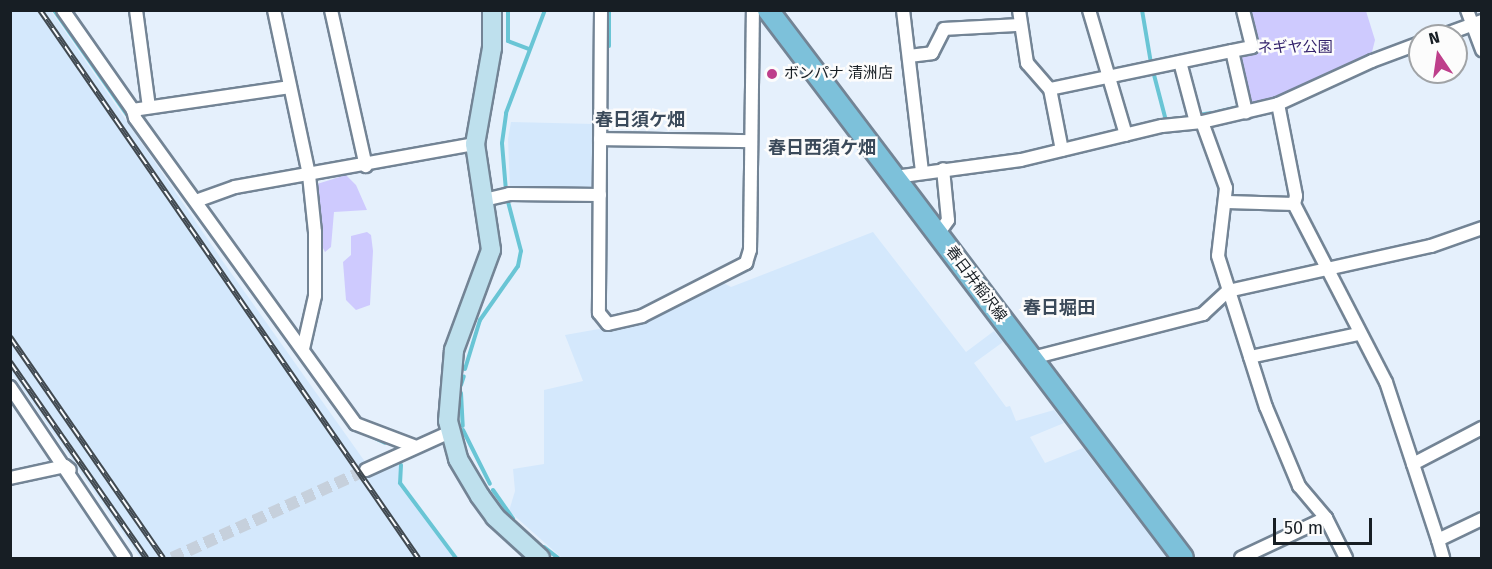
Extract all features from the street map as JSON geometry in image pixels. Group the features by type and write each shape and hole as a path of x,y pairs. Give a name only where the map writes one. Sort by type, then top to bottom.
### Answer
{"main road":[{"path":"492,10 492,48 475,144 491,250 454,350 449,390 450,432 458,459 495,517 540,558"},
{"name":"春日井稲沢線","path":"768,10 1183,558"}],"street":[{"path":"63,10 196,201 357,424 414,446"},
{"path":"274,10 309,176 315,296 303,349"},
{"path":"331,10 366,166"},
{"path":"601,10 600,313 608,324 642,316 746,262 750,250 753,10"},
{"path":"903,10 922,172"},
{"path":"1019,10 1027,63 1050,89 1062,150"},
{"path":"1089,10 1126,135"},
{"path":"1050,89 1252,47 1243,10"},
{"path":"1467,10 1477,23 1482,50"},
{"path":"137,11 149,107"},
{"path":"909,56 932,53 944,29 1020,25"},
{"path":"895,177 1021,160 1126,135 1199,122 1278,104 1372,61 1408,48"},
{"path":"1232,51 1246,112"},
{"path":"1180,62 1199,122 1226,188 1227,202 1219,229 1218,256 1266,407 1299,486 1326,518 1346,558"},
{"path":"133,110 290,87"},
{"path":"1278,104 1296,196 1294,204 1358,334 1386,382 1443,558"},
{"path":"600,139 751,141"},
{"path":"196,201 235,187 366,166 475,144"},
{"path":"938,234 948,220 943,169"},
{"path":"484,200 509,194 600,195"},
{"path":"1227,202 1294,204"},
{"path":"1032,358 1203,314 1228,291 1431,246 1482,228"},
{"path":"1250,357 1358,334"},
{"path":"11,389 125,558"},
{"path":"1413,464 1482,428"},
{"path":"366,470 414,446 450,432"},
{"path":"10,478 65,466 78,475 134,558"},
{"path":"1241,558 1326,518"},
{"path":"1438,540 1482,519"}],"shaded area":[{"path":"10,11 51,11 224,263 373,473 397,463 402,469 398,484 454,558 140,558 11,372"},
{"path":"511,122 594,124 595,187 589,191 510,189 508,139"},
{"path":"873,232 966,352 994,331 1003,342 974,363 1006,407 1010,406 1016,421 1054,410 1064,423 1030,437 1045,463 1083,448 1167,558 562,558 509,511 515,491 513,469 544,464 544,390 583,381 565,335 644,321 720,281 731,287"}],"green space":[{"name":"ネギヤ公園","path":"1249,11 1366,11 1375,40 1372,52 1279,97 1254,104 1248,101 1238,61 1240,55 1256,52 1257,47"},
{"path":"346,175 356,185 367,210 334,212 331,247 325,252 319,240 317,184"},
{"path":"367,232 371,235 373,251 370,305 356,310 346,300 343,262 351,255 351,236"}],"waterway":[{"path":"54,10 174,182"},
{"path":"508,10 508,41 529,49"},
{"path":"506,191 502,143 506,113 545,10"},
{"path":"609,10 609,46"},
{"path":"1142,10 1151,63"},
{"path":"1153,71 1166,121"},
{"path":"1217,112 1239,107"},
{"path":"1198,115 1210,113"},
{"path":"465,369 480,320 518,266 521,251 507,198"},
{"path":"461,385 464,376"},
{"path":"461,393 463,426"},
{"path":"463,430 490,484"},
{"path":"364,433 385,443"},
{"path":"401,465 400,483 456,558"},
{"path":"493,490 513,519"},
{"path":"544,547 558,558"}],"tunnel":[{"path":"172,558 366,470"}],"railway":[{"path":"40,10 418,558"},
{"path":"10,337 163,558"},
{"path":"10,362 146,558"}],"place":[{"name":"ボンパナ 清洲店","path":"772,74"}],"district":[{"name":"春日須ケ畑","path":"640,120"},
{"name":"春日西須ケ畑","path":"822,148"},
{"name":"春日堀田","path":"1059,308"}]}
